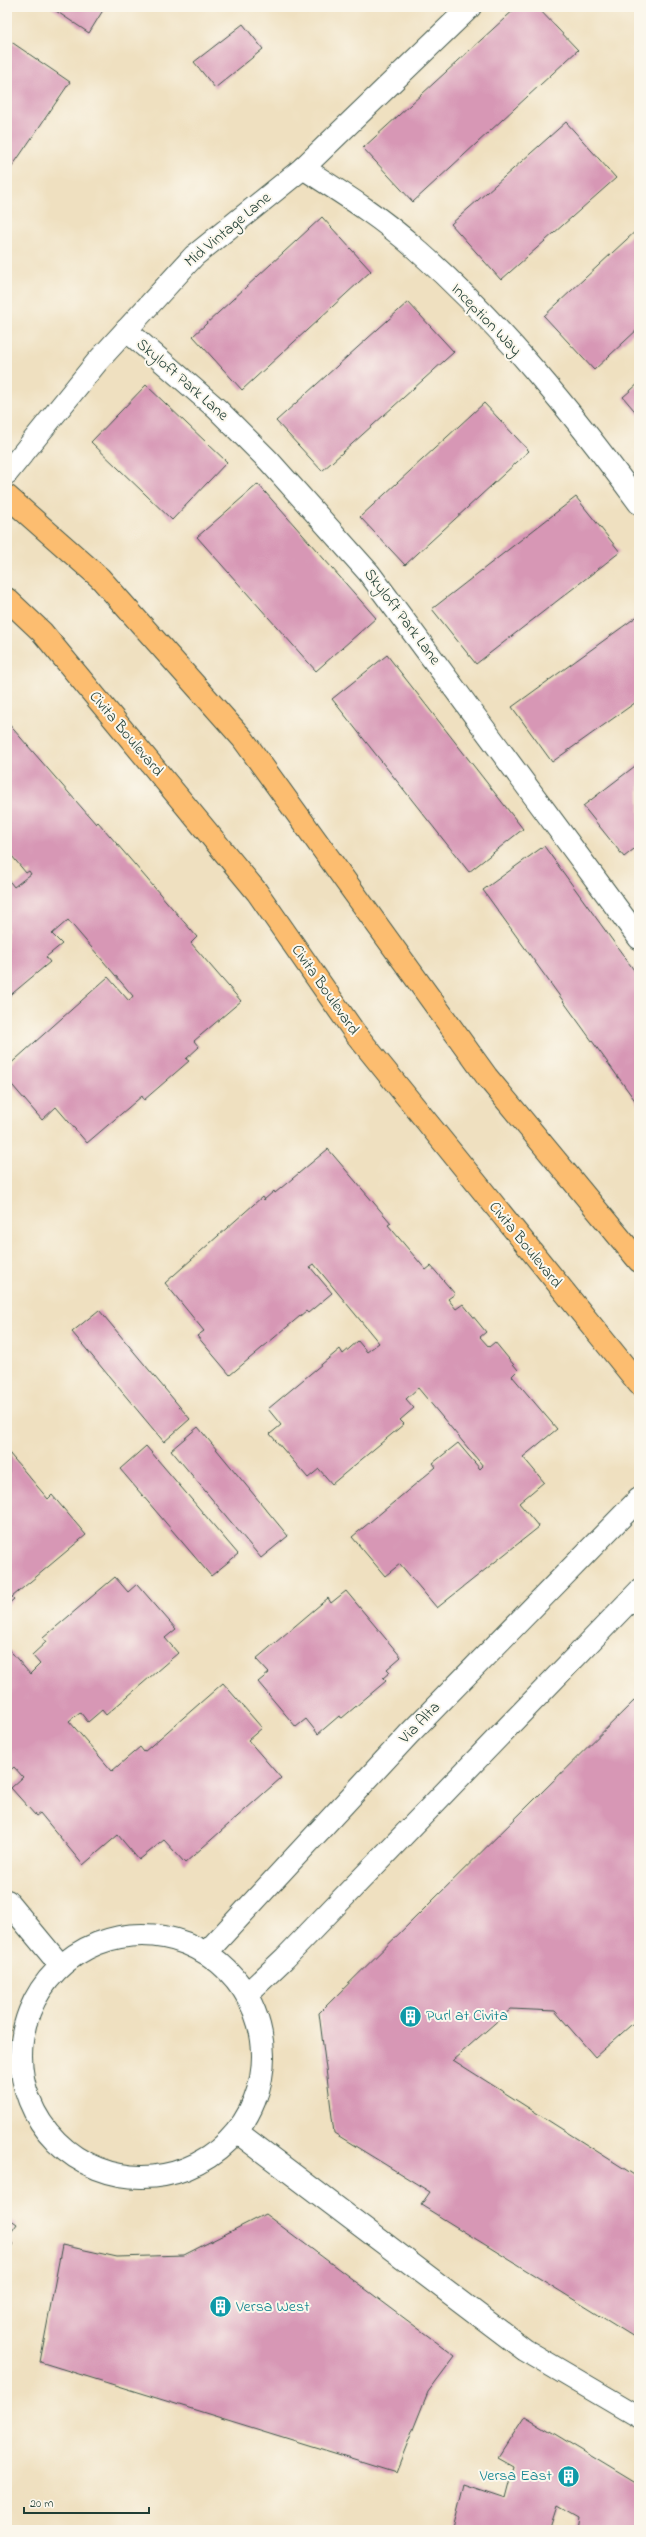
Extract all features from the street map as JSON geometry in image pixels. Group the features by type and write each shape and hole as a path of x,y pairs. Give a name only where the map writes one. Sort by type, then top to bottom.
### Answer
{"main road":[{"path":"7,496 100,578 243,739 487,1077 639,1261"},
{"name":"Civita Boulevard","path":"7,599 42,632 257,892 354,1033 639,1384"}],"street":[{"name":"Mid Vintage Lane","path":"7,473 97,362 194,256 303,168 470,7"},
{"name":"Inception Way","path":"303,168 362,206 416,249 477,310 580,422 639,503"},
{"name":"Skyloft Park Lane","path":"126,330 222,414 269,461 369,573 639,938"},
{"name":"Via Alta","path":"206,1953 409,1734 639,1499"},
{"path":"247,1994 285,1958 639,1591"},
{"path":"7,1901 60,1965"},
{"path":"131,1934 170,1937 206,1953 228,1971 247,1994 261,2028 263,2065 256,2100 237,2132 207,2158 170,2174 130,2177 91,2166 58,2143 34,2112 21,2074 22,2034 35,1996 60,1965 93,1944 131,1934"},
{"path":"237,2132 525,2350 639,2418"}],"building":[{"path":"50,7 105,7 89,33"},
{"path":"517,7 537,7 578,50 413,202 363,148"},
{"path":"631,7 639,7 639,17"},
{"path":"243,24 263,49 215,88 194,62"},
{"path":"7,39 70,82 7,174"},
{"path":"566,122 616,178 501,280 451,224"},
{"path":"322,217 371,271 242,390 193,336"},
{"path":"639,228 639,328 594,370 544,316"},
{"path":"408,302 454,352 322,471 276,421"},
{"path":"639,383 639,416 623,397"},
{"path":"146,385 227,462 172,520 91,442"},
{"path":"484,403 529,451 405,565 360,517"},
{"path":"258,484 376,618 316,671 197,537"},
{"path":"576,497 620,552 476,664 432,609"},
{"path":"639,615 639,700 552,762 512,707"},
{"path":"387,655 523,829 469,872 332,699"},
{"path":"7,722 96,824 98,822 197,937 191,943 241,1001 194,1041 199,1047 186,1059 189,1061 144,1100 142,1096 87,1143 56,1107 42,1120 7,1079 7,1067 108,977 129,1001 133,996 68,920 52,934 62,944 46,957 50,962 7,998 7,878 14,887 31,874 29,871 26,873 7,850"},
{"path":"639,763 639,845 624,857 583,806"},
{"path":"544,846 639,977 639,1106 483,890"},
{"path":"328,1149 391,1223 388,1225 426,1270 431,1266 455,1294 448,1299 456,1309 463,1304 486,1332 480,1337 489,1347 495,1342 518,1370 512,1376 557,1429 523,1457 544,1482 519,1503 539,1527 437,1608 400,1564 385,1576 352,1537 436,1467 433,1463 458,1443 480,1469 483,1466 418,1388 406,1399 414,1408 400,1420 404,1424 332,1484 319,1469 308,1478 270,1434 281,1425 268,1409 340,1349 343,1354 358,1341 367,1352 379,1343 314,1264 310,1267 332,1293 308,1313 306,1311 230,1375 197,1336 204,1331 165,1283 262,1197 264,1200 274,1191 275,1193"},
{"path":"99,1310 190,1419 164,1442 72,1332"},
{"path":"198,1427 288,1536 261,1558 171,1450"},
{"path":"146,1446 238,1554 211,1576 120,1469"},
{"path":"9,1453 48,1499 52,1495 86,1535 12,1597 14,1599 7,1605"},
{"path":"115,1577 128,1592 137,1584 176,1629 165,1638 178,1653 106,1715 102,1710 88,1722 80,1712 69,1721 112,1771 140,1747 144,1752 223,1683 262,1728 248,1740 281,1778 185,1863 164,1840 139,1860 118,1835 83,1865 40,1813 36,1816 11,1788 23,1777 14,1767 7,1773 7,1647 30,1674 40,1664 32,1655 46,1642 43,1638"},
{"path":"346,1591 401,1657 387,1669 390,1672 383,1678 386,1681 342,1718 339,1716 318,1734 306,1719 296,1727 258,1682 269,1673 256,1659 328,1598 331,1603"},
{"name":"Purl at Civita","path":"639,1696 639,2018 595,2057 555,2011 511,2009 453,2060 639,2178 639,2340 421,2205 430,2192 334,2133 319,2013"},
{"name":"Versa West","path":"265,2214 455,2356 428,2392 396,2472 40,2362 62,2245 117,2257 184,2255"},
{"path":"7,2217 17,2224 7,2238"},
{"path":"7,2239 13,2244 7,2252"},
{"name":"Versa East","path":"525,2416 639,2485 639,2530 577,2530 579,2517 558,2505 550,2530 453,2530 464,2484 506,2498 514,2467 498,2458"}],"place":[{"name":"Purl at Civita","path":"411,2016"},
{"name":"Versa West","path":"220,2307"},
{"name":"Versa East","path":"568,2476"}]}
